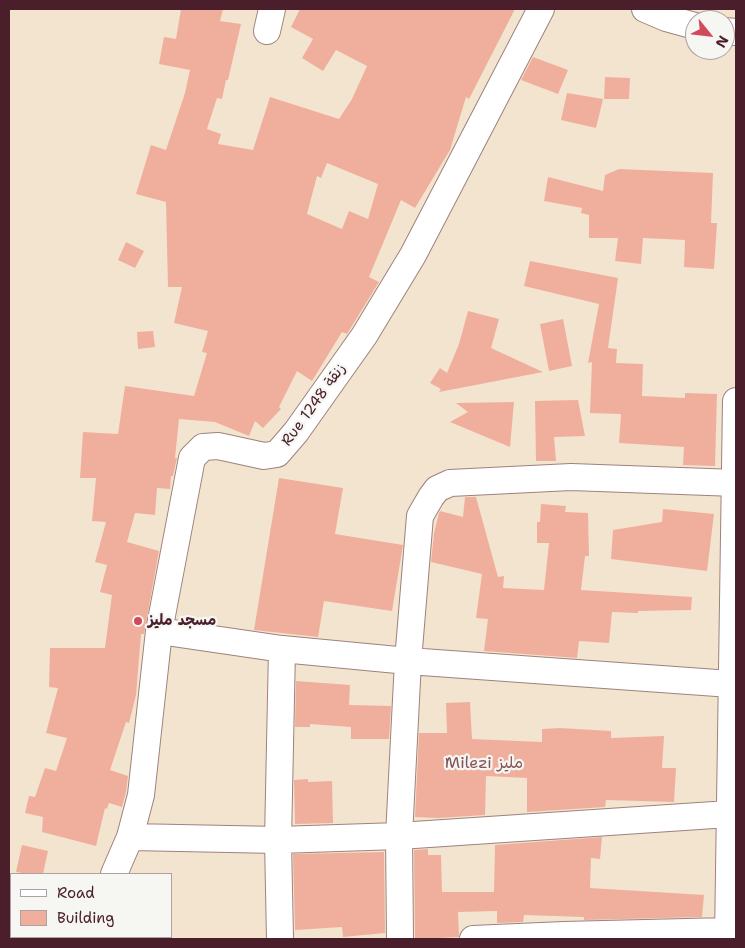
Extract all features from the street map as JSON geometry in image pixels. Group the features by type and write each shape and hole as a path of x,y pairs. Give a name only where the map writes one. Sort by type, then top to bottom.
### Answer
{"street":[{"name":"Rue 1248 زنقة","path":"114,873 130,837 141,795 159,631 192,458 203,448 218,446 264,456 277,454 296,432 364,336 413,255 541,9"},
{"path":"645,9 685,23"},
{"path":"473,939 564,935 728,935 736,401"},
{"path":"400,939 398,836 408,661 420,516 437,489 450,483 571,477 736,483"},
{"path":"159,631 282,649 408,661 731,684"},
{"path":"280,939 278,840 282,649"},
{"path":"130,837 278,840 398,836 729,814"}],"building":[{"path":"181,9 223,9 220,21 241,24 222,99 217,98 207,129 221,134 218,144 253,150 270,97 339,119 352,99 367,66 336,50 323,71 302,58 313,39 291,27 300,9 515,9 469,99 466,97 450,150 415,208 401,200 369,277 379,282 347,334 342,332 312,381 297,371 279,407 281,409 263,428 255,421 249,436 215,422 179,419 175,458 177,458 173,476 171,476 170,489 157,488 155,515 135,513 127,542 159,551 144,634 141,634 136,695 129,723 126,722 110,770 128,776 126,792 122,807 109,803 107,809 105,808 96,846 42,832 43,817 25,813 29,796 35,797 45,768 56,771 67,738 46,733 58,688 49,687 50,648 105,648 112,595 100,592 107,565 95,562 106,522 92,521 96,478 80,478 83,432 118,434 125,386 194,396 207,353 202,352 208,331 174,323 182,287 168,287 166,202 136,194 151,145 166,150 185,93 190,70 159,64 164,37 176,39","holes":["327,163 378,184 368,219 349,211 342,229 307,214 317,176 321,178"]},
{"path":"533,57 568,70 558,94 521,80"},
{"path":"605,77 630,78 629,99 604,99"},
{"path":"567,93 603,99 596,128 561,120"},
{"path":"619,169 713,173 711,223 717,223 714,269 684,267 685,240 643,238 641,264 615,261 618,238 589,238 589,215 581,213 582,208 544,201 548,177 603,191 605,175"},
{"path":"126,242 144,251 135,268 118,260"},
{"path":"530,261 618,278 608,348 617,349 616,363 643,364 642,396 685,398 685,393 717,394 715,466 683,465 684,447 619,443 621,414 590,413 592,362 588,363 599,304 524,286"},
{"path":"468,311 499,319 491,348 543,372 439,392 441,389 430,383 440,368 447,373 459,344"},
{"path":"563,319 572,366 549,371 540,324"},
{"path":"153,331 155,347 138,349 137,332"},
{"path":"578,400 585,436 554,437 556,461 536,461 535,401"},
{"path":"514,402 510,447 450,422 468,412 456,403"},
{"path":"279,478 343,488 335,534 403,545 392,611 324,601 318,637 254,630"},
{"path":"465,497 476,497 498,577 504,576 503,588 544,590 549,543 537,543 537,522 540,522 541,504 566,506 565,512 588,513 589,556 585,556 581,590 692,597 691,610 638,611 638,613 612,612 609,643 579,641 577,658 484,651 488,619 476,618 482,574 431,562 434,533 440,511 463,517"},
{"path":"663,509 714,514 707,571 611,559 613,530 662,522"},
{"path":"296,681 350,685 349,705 391,706 389,739 351,739 351,727 310,724 310,727 295,727"},
{"path":"470,702 472,739 542,742 542,729 560,728 611,731 611,738 664,736 662,768 676,768 674,802 606,800 605,807 527,812 527,778 486,776 485,815 438,818 415,817 419,733 447,733 446,703"},
{"path":"308,779 308,782 332,781 333,823 295,824 294,780"},
{"path":"602,837 600,859 591,858 590,888 704,895 702,917 584,920 584,917 524,915 523,922 497,923 497,911 458,912 459,937 415,939 414,850 428,849 428,855 441,855 442,892 494,892 495,845"},
{"path":"22,845 48,851 43,873 16,872"},
{"path":"384,852 385,933 343,937 342,927 295,930 293,854"}],"place":[{"name":"مسجد مليز","path":"138,621"}],"district":[{"name":"Milezi مليز","path":"484,764"}]}
